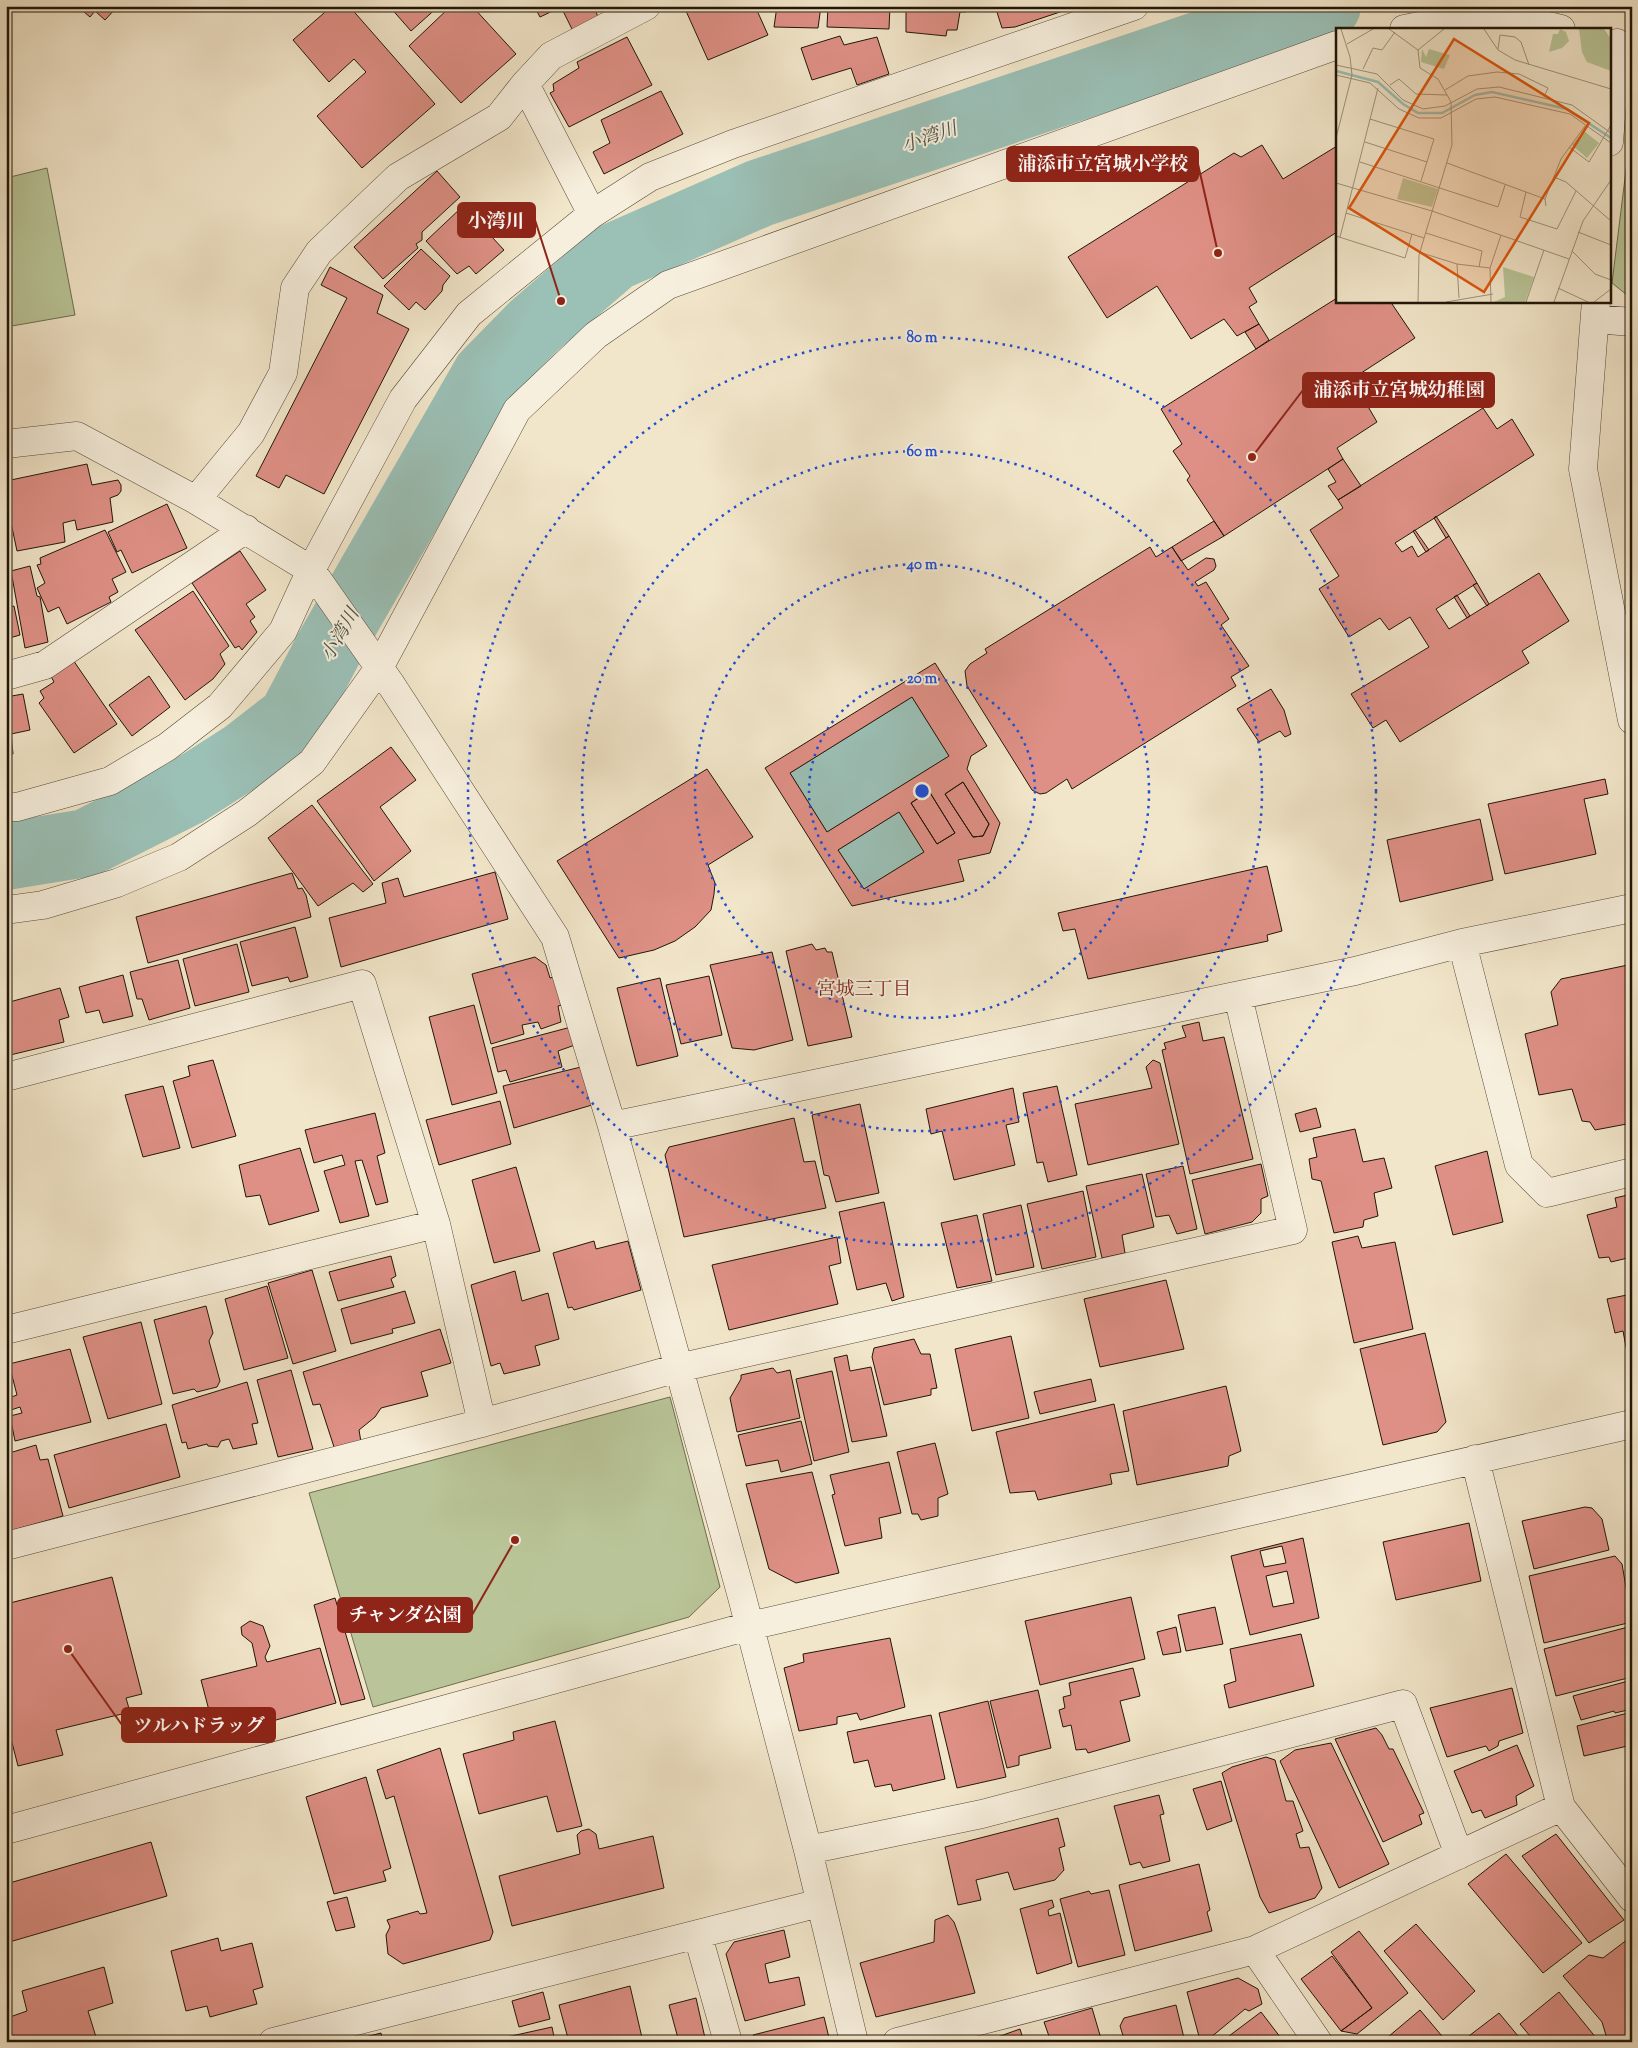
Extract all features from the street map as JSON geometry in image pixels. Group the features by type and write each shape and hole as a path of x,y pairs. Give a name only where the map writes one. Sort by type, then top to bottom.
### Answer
{"street":[{"path":"196,500 251,433 284,373 295,288 319,252 398,177 499,117 525,84 551,56 646,6"},
{"path":"6,807 17,807 110,780 167,747 220,706 283,632 311,570 403,399 469,314 592,214 650,177 733,144 1104,11 1134,6"},
{"path":"1408,28 1420,25 1482,22 1543,24 1557,28"},
{"path":"1610,132 1619,44"},
{"path":"6,910 43,905 118,883 179,857 247,813 312,762 379,668 517,410 596,334 668,285 1336,45"},
{"path":"525,84 592,214"},
{"path":"1632,322 1595,310 1583,469 1626,664 1632,720"},
{"path":"6,444 77,436 196,500 311,570 379,668 555,937 612,1126 748,1626 808,1850 854,2042"},
{"path":"6,676 45,665 246,529"},
{"path":"612,1126 1355,971 1462,943 1632,908"},
{"path":"1462,943 1519,1165 1547,1192 1632,1172"},
{"path":"6,1077 362,984 436,1224 482,1423"},
{"path":"6,1546 482,1423 678,1368 1293,1230 1238,996"},
{"path":"6,1330 436,1224"},
{"path":"6,1830 748,1626 1632,1424"},
{"path":"1475,1459 1561,1807 1632,1898"},
{"path":"808,1850 982,1814 1403,1704 1460,1855"},
{"path":"898,2042 1255,1950 1561,1807"},
{"path":"273,2042 698,1936 820,1903"},
{"path":"698,1936 728,2042"},
{"path":"1255,1950 1318,2042"}],"green space":[{"path":"1632,122 1632,299 1612,283"},
{"path":"47,168 75,315 6,327 6,178"},
{"path":"670,1397 720,1587 689,1617 373,1707 309,1493"}],"water":[{"path":"912,697 949,756 827,832 790,773"},
{"path":"899,812 924,852 864,889 838,850"}],"building":[{"path":"77,6 118,6 105,20 95,11 90,17"},
{"path":"332,6 349,6 435,104 362,168 317,116 366,72 354,59 329,82 293,40"},
{"path":"389,6 439,6 411,31"},
{"path":"451,6 472,6 516,54 461,103 409,46"},
{"path":"534,6 558,6 559,8 540,17"},
{"path":"566,6 594,6 599,20 573,31 563,11"},
{"path":"695,6 755,6 768,35 708,60 686,11"},
{"path":"777,6 821,6 818,28 774,27"},
{"path":"828,6 890,6 889,29 827,27"},
{"path":"906,6 967,6 966,12 960,12 957,30 947,30 946,36 906,32"},
{"path":"995,6 1072,6 1063,11 1015,27 1002,28"},
{"path":"840,36 844,45 877,37 889,74 857,85 851,68 812,80 801,48"},
{"path":"627,37 652,85 569,127 550,93 554,91 553,84 579,68 577,62"},
{"path":"661,91 683,134 604,174 593,152 610,143 601,120"},
{"path":"1262,145 1283,179 1336,147 1336,233 1249,288 1257,302 1249,307 1259,324 1237,336 1224,319 1191,339 1157,286 1107,318 1068,257 1234,153 1241,157"},
{"path":"437,171 460,197 422,232 422,240 416,244 418,248 383,279 354,247"},
{"path":"480,204 502,226 491,236 504,250 476,274 469,266 457,274 426,241 462,207 469,214"},
{"path":"421,249 450,276 443,285 442,291 425,310 416,302 409,310 384,286"},
{"path":"330,267 383,295 377,313 409,329 324,494 286,475 279,488 256,476 347,298 321,285"},
{"path":"1336,299 1336,302 1391,302 1415,338 1352,379 1377,422 1337,448 1343,459 1224,536 1187,480 1190,476 1173,451 1182,444 1161,409"},
{"path":"1259,324 1269,340 1256,349 1245,332"},
{"path":"1483,408 1497,429 1512,419 1534,455 1395,543 1402,552 1412,546 1418,557 1449,536 1477,583 1436,609 1449,629 1539,573 1569,621 1522,651 1529,663 1400,742 1386,720 1373,728 1351,694 1429,647 1410,617 1389,630 1380,618 1349,637 1319,589 1339,576 1310,530 1343,508 1338,500"},
{"path":"1343,459 1361,486 1338,500 1328,486 1336,482 1328,469"},
{"path":"87,464 92,485 118,480 121,485 121,491 118,495 110,498 113,522 77,530 75,520 63,523 65,542 17,551 6,499 6,481"},
{"path":"167,504 187,548 132,573 121,550 117,552 108,532"},
{"path":"1436,516 1449,536 1446,538 1434,518"},
{"path":"1214,521 1224,536 1181,561 1172,547"},
{"path":"105,530 126,572 112,579 118,592 109,597 111,602 67,624 59,607 48,612 37,588 45,583 37,565 41,564 40,558"},
{"path":"1415,530 1429,550 1426,552 1413,531"},
{"path":"1150,547 1156,557 1172,547 1188,570 1206,558 1214,559 1216,566 1214,570 1195,582 1198,586 1206,582 1229,619 1221,625 1249,666 1231,677 1236,686 1072,789 1067,779 1046,793 1040,794 1032,790 967,686 965,671 970,664 987,653 985,649"},
{"path":"240,551 266,590 246,604 255,617 250,621 257,632 242,650 239,646 235,648 192,583"},
{"path":"30,566 37,596 40,597 48,642 25,648 11,571"},
{"path":"1632,575 1632,601 1627,576"},
{"path":"1477,583 1489,604 1487,606 1473,585"},
{"path":"193,591 229,646 220,654 225,664 213,679 185,700 135,630"},
{"path":"1457,595 1470,616 1467,618 1454,597"},
{"path":"14,606 20,635 6,639 6,608"},
{"path":"71,657 117,724 74,753 39,703 44,698 40,691 54,682 48,671"},
{"path":"935,663 987,746 971,756 967,769 1000,823 990,853 958,860 964,881 852,906 765,768","holes":["912,697 949,756 827,832 790,773","963,782 989,824 983,836 973,837 945,794","929,791 955,833 937,844 911,803","899,812 924,852 864,889 838,850"]},
{"path":"149,676 170,707 132,736 109,705"},
{"path":"1271,689 1284,710 1291,734 1285,737 1280,731 1259,742 1237,709"},
{"path":"23,694 30,730 11,734 13,754 6,756 6,697"},
{"path":"391,747 416,780 380,807 411,851 374,881 317,801"},
{"path":"707,769 753,837 708,865 715,883 711,910 695,927 675,941 654,950 619,958 557,861"},
{"path":"1605,779 1608,794 1584,799 1596,854 1505,874 1488,804"},
{"path":"963,782 989,824 983,836 973,837 945,794"},
{"path":"929,791 955,833 937,844 911,803"},
{"path":"312,805 373,884 363,892 353,883 318,906 268,838"},
{"path":"1480,819 1493,880 1400,902 1387,840"},
{"path":"1267,866 1282,931 1267,935 1268,941 1088,979 1075,929 1063,931 1058,913"},
{"path":"495,872 508,919 341,967 329,918 386,903 382,883 398,878 404,897"},
{"path":"292,873 298,889 302,888 306,895 311,917 148,963 136,917"},
{"path":"295,927 308,977 290,982 288,977 252,986 240,942"},
{"path":"237,944 249,992 195,1006 183,959"},
{"path":"812,944 816,950 825,948 827,952 832,952 852,1037 808,1046 786,951"},
{"path":"772,952 793,1040 754,1050 732,1048 710,965"},
{"path":"535,957 546,965 550,978 554,977 563,1005 558,1006 561,1022 541,1029 538,1022 522,1025 524,1034 491,1044 472,974"},
{"path":"178,960 190,1008 149,1020 142,999 137,999 130,972"},
{"path":"1628,965 1632,970 1632,1123 1595,1130 1590,1122 1582,1121 1572,1089 1539,1095 1525,1034 1558,1025 1551,992 1561,979"},
{"path":"123,975 133,1016 103,1023 99,1010 86,1013 79,987"},
{"path":"709,976 722,1035 681,1044 666,985"},
{"path":"660,978 678,1056 637,1066 617,988"},
{"path":"60,988 69,1017 59,1020 64,1042 6,1056 6,1003"},
{"path":"474,1005 497,1093 452,1105 429,1017"},
{"path":"1199,1022 1203,1041 1224,1037 1253,1159 1190,1174 1162,1050 1166,1049 1164,1043 1186,1037 1182,1026"},
{"path":"571,1027 575,1045 558,1051 562,1067 510,1082 506,1070 498,1072 492,1048"},
{"path":"213,1060 236,1136 192,1148 173,1081 190,1076 188,1066"},
{"path":"1153,1060 1160,1063 1179,1144 1088,1165 1075,1104 1152,1088 1146,1067"},
{"path":"581,1067 592,1105 514,1128 503,1086"},
{"path":"163,1086 180,1148 143,1157 125,1095"},
{"path":"1057,1086 1077,1175 1048,1182 1043,1162 1037,1163 1023,1093"},
{"path":"1013,1088 1019,1122 1006,1125 1015,1165 954,1180 942,1131 931,1134 926,1109"},
{"path":"500,1101 511,1144 439,1165 426,1120"},
{"path":"860,1104 879,1193 836,1202 829,1176 824,1175 812,1115"},
{"path":"1316,1108 1321,1127 1300,1132 1295,1114"},
{"path":"375,1113 385,1153 377,1156 388,1202 376,1205 362,1160 355,1161 369,1216 340,1223 324,1171 345,1165 342,1155 314,1163 305,1130"},
{"path":"794,1118 804,1162 815,1161 826,1208 684,1237 665,1155 669,1147"},
{"path":"1355,1129 1363,1162 1384,1158 1392,1188 1374,1193 1378,1216 1364,1220 1363,1227 1334,1233 1321,1181 1312,1179 1309,1159 1317,1157 1313,1138"},
{"path":"300,1148 319,1211 269,1225 260,1195 246,1197 239,1165"},
{"path":"1487,1151 1503,1222 1453,1235 1435,1166"},
{"path":"1261,1164 1268,1196 1261,1199 1261,1213 1252,1222 1205,1234 1192,1180"},
{"path":"1183,1166 1197,1229 1177,1234 1169,1215 1156,1217 1146,1174"},
{"path":"516,1167 540,1251 494,1263 472,1180"},
{"path":"1142,1174 1154,1227 1122,1235 1125,1253 1102,1258 1086,1186"},
{"path":"1083,1191 1096,1257 1042,1269 1027,1204"},
{"path":"1632,1194 1632,1257 1611,1262 1609,1257 1599,1258 1587,1215 1617,1207 1615,1198"},
{"path":"884,1202 904,1297 892,1301 886,1283 857,1290 839,1212"},
{"path":"1021,1205 1034,1267 996,1275 983,1214"},
{"path":"977,1215 992,1281 957,1288 941,1223"},
{"path":"1358,1236 1362,1248 1395,1242 1413,1329 1354,1343 1332,1242"},
{"path":"837,1237 841,1263 829,1266 838,1304 729,1330 712,1265"},
{"path":"594,1241 596,1249 628,1241 641,1290 574,1310 572,1307 568,1308 553,1253"},
{"path":"391,1256 396,1276 391,1279 394,1287 338,1301 329,1272"},
{"path":"312,1270 336,1351 293,1364 268,1283"},
{"path":"515,1271 522,1301 548,1293 559,1339 535,1346 540,1365 504,1374 500,1363 491,1366 471,1285"},
{"path":"1166,1280 1184,1349 1100,1367 1084,1299"},
{"path":"267,1286 288,1358 244,1370 225,1299"},
{"path":"405,1291 415,1323 392,1329 393,1333 351,1344 341,1309"},
{"path":"1632,1294 1632,1362 1629,1363 1623,1331 1615,1333 1607,1299"},
{"path":"206,1306 213,1333 209,1341 220,1381 217,1387 197,1392 194,1389 173,1394 154,1320"},
{"path":"141,1322 162,1404 108,1419 83,1337"},
{"path":"440,1329 451,1363 421,1372 428,1396 381,1408 375,1417 359,1430 361,1442 335,1450 320,1404 313,1405 303,1372"},
{"path":"1425,1333 1446,1422 1437,1432 1383,1445 1360,1349"},
{"path":"1011,1336 1029,1418 972,1431 955,1349"},
{"path":"914,1339 921,1354 930,1354 937,1388 931,1389 931,1395 884,1405 872,1357 874,1348"},
{"path":"70,1349 91,1422 15,1441 10,1416 22,1413 20,1407 8,1411 6,1399 17,1395 9,1364"},
{"path":"847,1355 850,1371 871,1367 887,1436 852,1442 834,1358"},
{"path":"773,1368 777,1373 790,1370 800,1418 737,1432 730,1398 741,1379 741,1375"},
{"path":"291,1370 313,1449 278,1457 257,1380"},
{"path":"832,1371 849,1452 814,1461 796,1379"},
{"path":"1091,1379 1096,1401 1040,1414 1034,1392"},
{"path":"247,1382 258,1423 252,1424 257,1444 233,1449 229,1439 221,1441 218,1447 208,1446 207,1444 188,1449 186,1442 182,1443 172,1405"},
{"path":"1226,1386 1241,1451 1229,1456 1228,1466 1137,1485 1123,1411"},
{"path":"1114,1404 1129,1471 1110,1474 1112,1484 1038,1500 1035,1491 1010,1493 996,1432"},
{"path":"801,1421 812,1464 781,1472 778,1460 746,1466 738,1435"},
{"path":"166,1424 180,1477 69,1508 54,1455"},
{"path":"935,1443 948,1494 938,1498 938,1516 921,1520 918,1514 912,1514 897,1452"},
{"path":"36,1445 40,1460 48,1459 63,1516 6,1532 6,1454"},
{"path":"889,1462 901,1513 879,1518 882,1538 845,1546 832,1495 835,1494 830,1475"},
{"path":"812,1472 839,1573 796,1583 769,1569 746,1484"},
{"path":"1585,1507 1592,1508 1602,1519 1609,1550 1534,1569 1522,1521"},
{"path":"1469,1523 1481,1581 1396,1600 1383,1542"},
{"path":"1303,1538 1319,1618 1250,1635 1231,1556","holes":["1282,1546 1286,1563 1264,1567 1260,1551","1287,1571 1294,1603 1273,1607 1266,1576"]},
{"path":"1615,1556 1622,1564 1632,1622 1544,1643 1529,1576"},
{"path":"112,1577 142,1694 126,1698 130,1712 56,1730 63,1755 18,1766 6,1719 6,1604"},
{"path":"1131,1597 1145,1659 1040,1685 1025,1621"},
{"path":"335,1598 365,1699 341,1705 314,1605"},
{"path":"1215,1607 1223,1644 1186,1651 1178,1615"},
{"path":"250,1621 263,1626 270,1646 265,1657 267,1662 320,1648 336,1703 216,1737 201,1680 257,1666 252,1643 242,1635 241,1627"},
{"path":"1632,1626 1632,1677 1556,1696 1544,1649"},
{"path":"1176,1627 1181,1652 1163,1655 1157,1632"},
{"path":"1301,1634 1314,1686 1229,1708 1224,1685 1236,1681 1230,1649"},
{"path":"890,1638 905,1707 860,1720 857,1713 837,1717 837,1724 799,1731 784,1668 804,1662 803,1654"},
{"path":"1133,1668 1140,1696 1120,1701 1130,1741 1088,1753 1086,1749 1076,1750 1071,1725 1063,1727 1059,1710 1065,1708 1063,1697 1071,1695 1069,1683"},
{"path":"1632,1680 1632,1709 1615,1713 1614,1711 1581,1720 1573,1696"},
{"path":"1512,1688 1523,1733 1499,1741 1498,1746 1489,1751 1486,1746 1447,1757 1430,1708"},
{"path":"1038,1690 1051,1748 1019,1756 1019,1765 1007,1768 990,1701"},
{"path":"988,1701 1006,1777 957,1788 939,1713"},
{"path":"1632,1712 1632,1745 1584,1756 1577,1726"},
{"path":"931,1715 945,1779 893,1791 891,1784 875,1787 868,1760 854,1763 847,1732"},
{"path":"555,1721 582,1826 557,1832 547,1796 479,1814 463,1754 514,1740 513,1732"},
{"path":"1376,1728 1389,1749 1393,1749 1424,1813 1419,1815 1422,1824 1383,1842 1335,1739"},
{"path":"1331,1743 1389,1864 1339,1888 1280,1761 1295,1750"},
{"path":"1517,1745 1534,1786 1516,1796 1517,1805 1485,1818 1481,1810 1472,1813 1454,1771"},
{"path":"440,1748 493,1932 490,1940 403,1964 388,1954 386,1935 390,1927 387,1920 418,1911 420,1914 427,1913 394,1796 386,1799 377,1770"},
{"path":"1266,1757 1275,1760 1286,1801 1293,1801 1303,1831 1296,1834 1300,1848 1309,1847 1322,1888 1315,1898 1269,1913 1260,1897 1222,1773 1232,1767"},
{"path":"366,1777 391,1868 383,1871 386,1881 334,1894 306,1797"},
{"path":"1221,1781 1232,1821 1207,1830 1193,1789"},
{"path":"1159,1795 1164,1814 1160,1815 1170,1861 1143,1868 1140,1862 1130,1865 1114,1806"},
{"path":"1058,1818 1065,1846 1059,1848 1064,1870 1055,1880 1014,1890 1008,1872 976,1880 981,1900 958,1905 945,1847"},
{"path":"589,1829 596,1834 599,1849 653,1836 664,1888 512,1926 499,1876 580,1854 577,1835 581,1831"},
{"path":"1556,1834 1624,1920 1589,1943 1522,1856"},
{"path":"151,1842 167,1896 6,1943 6,1884"},
{"path":"1506,1854 1582,1943 1543,1973 1468,1884"},
{"path":"1199,1864 1210,1910 1207,1912 1212,1931 1135,1951 1119,1885"},
{"path":"1109,1890 1125,1955 1078,1967 1060,1899 1089,1891 1091,1894"},
{"path":"347,1897 355,1927 336,1931 327,1902"},
{"path":"1052,1900 1054,1907 1048,1910 1049,1916 1060,1913 1072,1963 1037,1974 1020,1909"},
{"path":"948,1915 954,1922 959,1936 975,1993 876,2017 860,1963 934,1942 935,1920"},
{"path":"1416,1924 1475,1991 1443,2020 1384,1951"},
{"path":"784,1930 790,1957 765,1964 769,1983 799,1977 805,2005 745,2021 726,1954 734,1942"},
{"path":"1359,1931 1408,1993 1357,2034 1341,2031 1372,2008 1331,1952"},
{"path":"1632,1936 1632,2042 1608,2042 1602,2022 1563,1976 1589,1955 1603,1958"},
{"path":"218,1938 221,1951 252,1943 263,1987 253,1990 257,2004 210,2017 207,2006 186,2011 171,1951"},
{"path":"1332,1956 1372,2008 1341,2031 1301,1979"},
{"path":"104,1967 113,2003 88,2011 96,2037 79,2042 13,2042 7,2018 27,2011 22,1991"},
{"path":"1238,1978 1258,1989 1262,2004 1249,2011 1245,2009 1210,2038 1200,2040 1187,1992"},
{"path":"630,1986 643,2042 569,2042 559,2005"},
{"path":"543,1992 550,2019 519,2027 512,2001"},
{"path":"1559,1992 1597,2039 1594,2042 1535,2042 1520,2024"},
{"path":"696,1998 705,2038 679,2042 669,2005"},
{"path":"1176,2005 1185,2042 1125,2042 1120,2026 1124,2018"},
{"path":"1092,2008 1102,2042 1051,2042 1044,2022"},
{"path":"1420,2010 1447,2042 1382,2042"},
{"path":"1261,2012 1284,2042 1221,2042"},
{"path":"1499,2013 1523,2042 1461,2042"},
{"path":"824,2017 830,2042 755,2042 753,2035"},
{"path":"552,2027 555,2042 489,2041"},
{"path":"1020,2029 1024,2042 993,2042 992,2039"},
{"path":"381,2033 383,2042 345,2042"},
{"path":"484,2037 485,2042 466,2042"}],"waterway":[{"name":"小湾川","path":"6,856 86,843 185,793 243,756 292,718 329,648 486,375 534,326 614,257 760,193 1278,19 1327,6"}],"place":[{"name":"浦添市立宮城小学校","path":"1218,253"},
{"name":"小湾川","path":"561,301"},
{"name":"浦添市立宮城幼稚園","path":"1252,457"},
{"name":"チャンダ公園","path":"515,1540"},
{"name":"ツルハドラッグ","path":"68,1649"}],"district":[{"name":"宮城三丁目","path":"864,988"}]}
